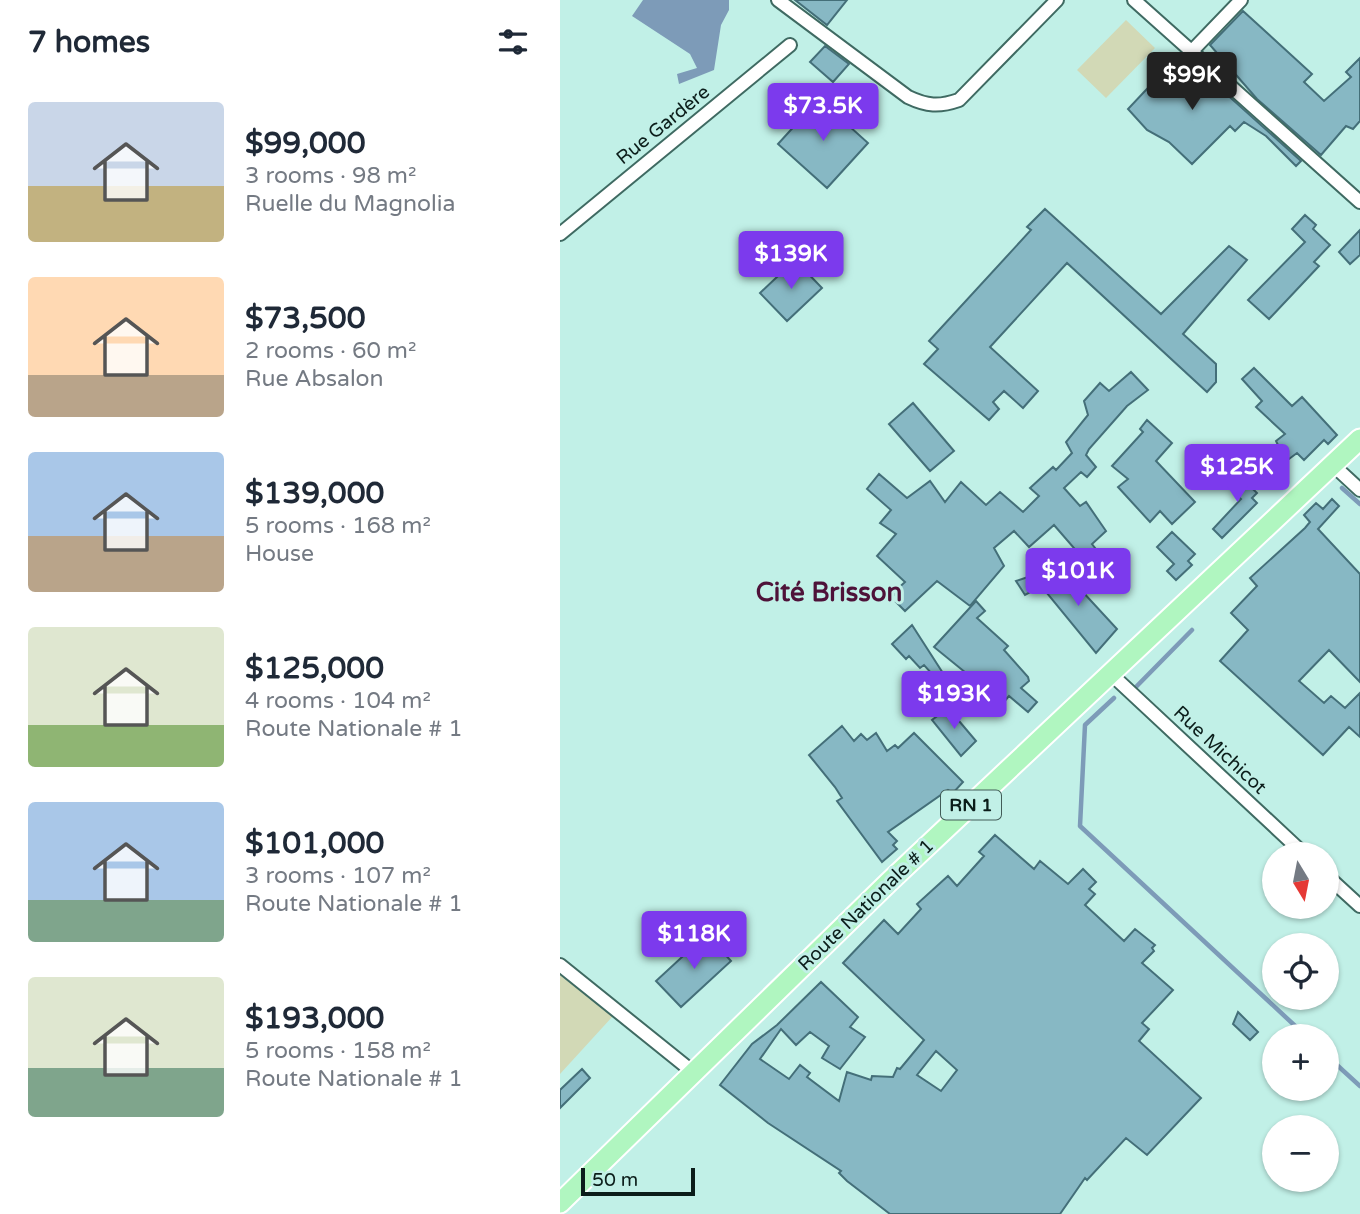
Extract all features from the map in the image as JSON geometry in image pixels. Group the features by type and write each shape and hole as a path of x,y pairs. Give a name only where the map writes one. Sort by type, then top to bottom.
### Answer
{"main road":[{"name":"Route Nationale # 1","path":"560,1203 693,1072 1307,486 1333,466 1360,439"}],"street":[{"path":"778,0 908,97 925,105 942,106 959,100 1057,0"},
{"path":"1134,0 1360,202"},
{"path":"1191,52 1241,0"},
{"name":"Rue Gardère","path":"560,234 790,45"},
{"path":"1333,466 1360,489"},
{"name":"Rue Michicot","path":"1111,674 1291,842"},
{"path":"1339,887 1360,906"},
{"path":"560,965 693,1072"}],"green space":[{"path":"1126,20 1155,48 1106,98 1077,70"},
{"path":"560,975 613,1016 560,1074"}],"water":[{"path":"643,0 729,0 729,10 721,25 714,70 679,84 677,74 697,68 690,54 632,16"}],"building":[{"path":"795,0 847,0 827,25"},
{"path":"1243,11 1312,74 1304,82 1324,101 1351,77 1346,72 1360,58 1360,121 1353,129 1346,126 1321,155 1257,99 1210,45"},
{"path":"825,46 849,64 833,82 810,62"},
{"path":"1178,56 1190,68 1194,65 1301,161 1296,166 1266,136 1244,122 1235,131 1230,126 1192,164 1169,142 1147,130 1128,109"},
{"path":"819,99 868,143 827,188 778,144"},
{"path":"1045,209 1161,314 1229,246 1247,260 1183,334 1216,364 1216,382 1207,392 1067,263 990,347 1038,391 1023,408 1004,391 993,402 999,409 989,420 924,364 938,349 929,341 1031,230 1027,227"},
{"path":"1305,215 1316,225 1313,229 1330,245 1314,262 1319,266 1269,319 1248,300 1305,242 1292,229"},
{"path":"1360,230 1360,255 1350,264 1339,252"},
{"path":"795,260 822,288 787,321 760,293"},
{"path":"1254,368 1292,406 1302,397 1337,435 1328,444 1324,440 1304,460 1297,453 1285,462 1276,452 1280,449 1276,441 1285,434 1256,407 1262,401 1242,379"},
{"path":"1131,372 1148,390 1127,406 1089,449 1086,455 1096,467 1087,477 1081,472 1064,488 1080,506 1086,502 1106,531 1092,544 1099,553 1086,562 1054,525 1029,547 1014,531 994,548 1004,566 970,606 937,581 905,611 896,602 899,599 893,593 905,582 877,556 896,534 880,523 891,510 867,489 879,474 907,498 930,481 945,502 961,482 986,505 1000,492 1023,512 1039,496 1030,488 1053,467 1056,470 1072,453 1066,442 1088,415 1084,401 1100,383 1109,391"},
{"path":"913,403 954,451 930,471 889,424"},
{"path":"1147,420 1172,443 1156,461 1195,502 1172,524 1160,511 1150,522 1118,487 1128,479 1112,466 1143,432 1140,429"},
{"path":"1235,472 1257,493 1252,498 1257,503 1222,538 1213,529 1241,499 1224,483"},
{"path":"1332,499 1339,506 1318,529 1360,574 1360,682 1329,650 1299,681 1324,703 1331,696 1345,708 1360,693 1360,737 1349,727 1323,755 1220,661 1248,630 1231,613 1257,586 1250,578 1305,528 1310,522 1304,515 1316,503 1323,509"},
{"path":"1172,532 1195,554 1188,561 1192,565 1176,580 1167,571 1174,564 1157,547"},
{"path":"1057,564 1117,629 1096,653 1037,581"},
{"path":"1031,576 1038,588 1025,595 1016,581"},
{"path":"976,601 985,611 977,618 1008,646 1004,650 1028,677 1029,681 1021,688 1037,702 1028,712 1009,696 1003,703 934,647"},
{"path":"912,625 948,681 942,685 924,665 920,668 909,656 906,659 892,644"},
{"path":"948,708 976,741 961,756 932,720"},
{"path":"842,726 854,741 861,734 867,740 876,733 887,751 895,745 898,748 914,733 963,782 953,793 948,790 888,832 897,841 893,845 897,849 882,862 837,801 842,798 835,787 809,755"},
{"path":"995,835 1034,869 1040,861 1068,884 1083,869 1096,882 1089,889 1095,894 1085,905 1124,941 1135,929 1155,945 1152,948 1154,951 1142,963 1173,990 1142,1023 1149,1029 1139,1041 1201,1098 1147,1155 1126,1138 1087,1180 1085,1178 1060,1214 890,1214 847,1181 839,1173 841,1171 768,1123 720,1085 752,1044 777,1025 821,982 858,1017 850,1027 865,1037 840,1069 822,1058 829,1046 810,1032 796,1045 781,1029 760,1059 789,1079 800,1065 810,1073 807,1077 839,1101 847,1072 871,1080 872,1076 893,1077 897,1068 900,1069 924,1040 843,963 884,920 898,934 921,909 917,904 948,876 957,886 984,856 979,852","holes":["936,1051 957,1070 941,1091 917,1075"]},
{"path":"707,934 731,961 681,1007 656,981"},
{"path":"1238,1012 1258,1032 1250,1040 1233,1024"},
{"path":"582,1069 590,1078 560,1108 560,1090"}],"waterway":[{"path":"1342,488 1360,504"},
{"path":"1131,692 1192,630"},
{"path":"1114,698 1085,725 1080,826 1293,1024"},
{"path":"1339,1067 1360,1086"}],"district":[{"name":"Cité Brisson","path":"829,592"}]}
